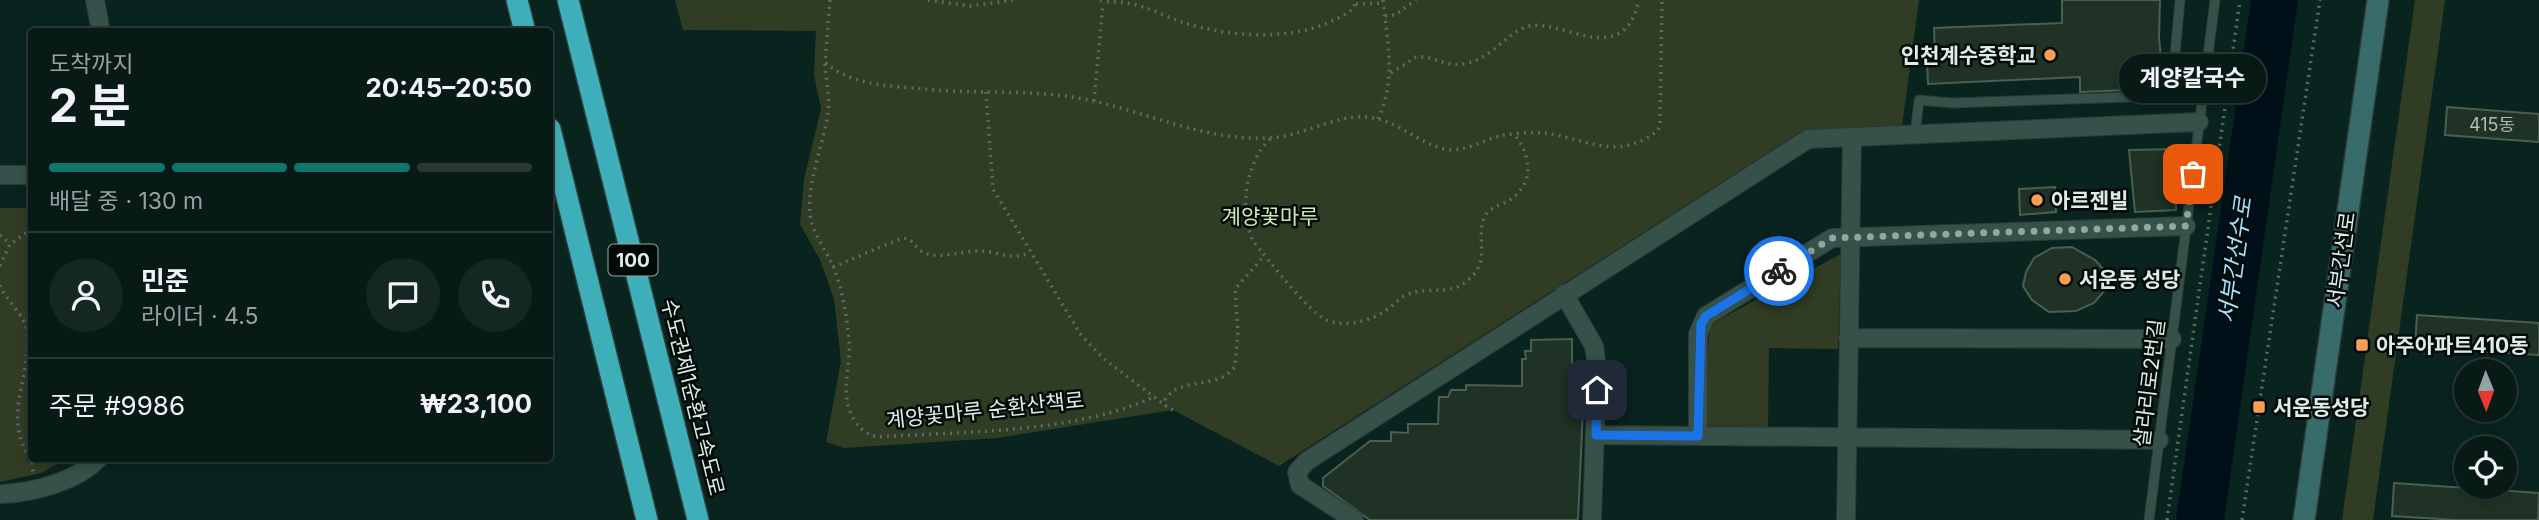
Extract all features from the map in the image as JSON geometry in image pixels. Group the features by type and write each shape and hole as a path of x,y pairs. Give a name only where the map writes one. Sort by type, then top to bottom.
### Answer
{"highway":[{"path":"517,0 524,28"},
{"name":"수도권제1순환고속도로","path":"568,0 698,520"},
{"name":"100","path":"553,141 647,520"}],"main road":[{"name":"서부간선로","path":"2304,520 2378,0"}],"street":[{"path":"95,0 100,28"},
{"path":"1354,520 1300,485 1297,472 1307,461 1808,139 2199,122"},
{"path":"1846,520 1852,137"},
{"path":"0,175 28,175"},
{"path":"1698,436 1698,334 1706,316 1832,238 2186,226"},
{"path":"1564,294 1594,346 1596,435 1592,520"},
{"path":"1849,338 2172,339"},
{"path":"1596,435 2159,440"},
{"path":"0,494 33,489 91,467 95,462"}],"lane":[{"path":"1915,135 1919,100 1951,103 2162,96 2168,93 2172,87 2180,0"},
{"name":"살라리로2번길","path":"2149,520 2215,0"}],"path":[{"name":"계양꽃마루 순환산책로","path":"830,0 825,62 828,112 818,149 810,214 833,267 849,339 846,396 854,419 867,435 934,433 1070,421 1154,397"},
{"path":"928,0 970,6 1015,0"},
{"path":"1385,16 1395,15 1416,0"},
{"path":"1391,73 1416,57 1423,56 1451,65 1473,62 1495,51 1526,27 1542,25 1576,36 1603,37 1626,26 1639,0"},
{"path":"825,62 835,72 861,81 925,89 1044,93 1094,102 1204,134 1270,139 1352,119 1378,119 1445,149 1461,149 1514,134 1559,135 1588,144 1630,146 1656,132 1660,126 1662,0"},
{"path":"2167,520 2240,0"},
{"path":"2242,520 2320,0"},
{"path":"1094,102 1102,1 1127,3 1202,27 1250,35 1307,29 1337,20 1356,2 1383,2 1391,73 1388,95 1378,119"},
{"path":"986,92 990,184 1030,253 1081,335 1104,359 1173,410"},
{"path":"1270,139 1254,165 1244,206 1246,227 1265,255 1317,316 1330,322 1358,322 1385,311 1404,296 1455,289 1479,266 1485,216 1490,209 1518,193 1528,174 1528,156 1514,134"},
{"path":"0,266 10,244 28,232"},
{"path":"0,235 10,244"},
{"path":"833,267 902,237 908,238 926,253 947,256 976,251 1011,258 1030,253"},
{"path":"1166,406 1165,400 1174,391 1220,379 1232,370 1238,331 1235,289 1265,255"},
{"path":"0,285 28,327"},
{"path":"15,376 28,351"},
{"path":"15,444 28,458"},
{"path":"32,462 33,489"}],"green space":[{"name":"계양꽃마루","path":"675,0 1919,0 1902,127 1802,131 1279,466 1173,410 998,438 844,448 826,442 841,361 834,299 820,260 800,224 804,179 821,109 814,75 816,31 683,30"},
{"path":"2415,0 2445,0 2373,520 2342,520"},
{"path":"0,208 28,208 28,462 61,462 41,473 0,482"},
{"path":"1841,254 1838,349 1769,348 1768,430 1705,429 1709,325"}],"water":[{"name":"서부간선수로","path":"2251,0 2298,0 2224,520 2176,520"}],"building":[{"path":"2062,0 2160,0 2159,38 2164,85 2154,89 2080,92 2080,77 1928,84 1927,60 1935,59 1934,28 2062,23"},
{"path":"2447,107 2539,114 2539,142 2445,135"},
{"path":"2175,149 2176,210 2135,212 2129,150"},
{"name":"아르젠빌","path":"2055,187 2056,212 2020,215 2019,189"},
{"name":"서운동 성당","path":"2072,247 2095,260 2106,272 2106,289 2094,303 2076,311 2049,312 2032,300 2023,286 2026,272 2034,258 2052,248"},
{"path":"2417,315 2539,323 2539,355 2415,347"},
{"path":"1572,339 1572,386 1584,386 1578,520 1370,520 1323,486 1323,478 1370,441 1391,441 1391,432 1408,433 1408,424 1438,424 1439,397 1448,397 1451,390 1466,390 1466,385 1522,386 1522,359 1526,359 1525,351 1531,351 1531,340"},
{"path":"2394,483 2454,487 2454,499 2517,499 2517,491 2539,493 2538,520 2456,520 2392,516"}],"way so far":[{"path":"1779,271 1832,238 2186,226 2193,174"}],"place":[{"name":"인천계수중학교","path":"2050,55"},
{"name":"계양칼국수","path":"2193,174"},
{"name":"아르젠빌","path":"2037,200"},
{"name":"서운동 성당","path":"2065,279"},
{"name":"아주아파트410동","path":"2362,345"},
{"name":"서운동성당","path":"2259,407"}],"route":[{"path":"1597,390 1596,435 1698,436 1698,334 1701,324 1706,316 1779,271"}]}
